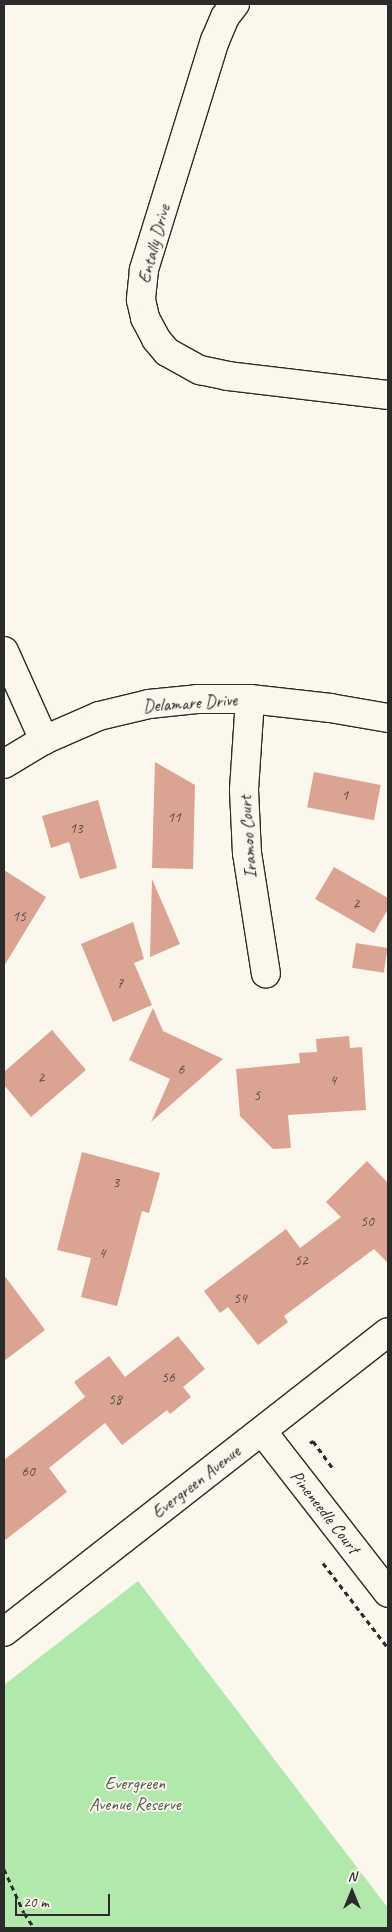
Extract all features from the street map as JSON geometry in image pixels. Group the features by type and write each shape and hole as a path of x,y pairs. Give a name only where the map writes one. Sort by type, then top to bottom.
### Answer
{"street":[{"name":"Entally Drive","path":"235,4 225,17 215,40 144,270 141,300 145,318 156,339 167,352 200,370 228,376 388,395"},
{"path":"4,651 44,740"},
{"name":"Delamare Drive","path":"4,764 44,740 99,716 149,704 197,699 250,699 388,718"},
{"name":"Iramoo Court","path":"250,699 244,790 247,853 266,974"},
{"name":"Evergreen Avenue","path":"4,1632 388,1332"},
{"name":"Pineneedle Court","path":"262,1431 388,1593"}],"path":[{"path":"4,1869 24,1913 34,1928"}],"green space":[{"name":"Evergreen Avenue Reserve","path":"138,1581 388,1908 388,1928 4,1928 4,1685"}],"building":[{"path":"155,762 195,785 193,869 152,868"},
{"path":"314,772 381,785 374,820 307,807"},
{"path":"98,800 117,868 80,879 69,842 51,848 42,816"},
{"path":"334,867 388,898 388,909 374,933 315,899"},
{"path":"4,870 46,897 4,966"},
{"path":"152,879 180,944 150,957"},
{"path":"133,922 144,959 134,963 152,1005 113,1022 81,944"},
{"path":"356,943 388,948 384,973 352,968"},
{"path":"153,1008 163,1031 223,1059 151,1122 170,1079 129,1060"},
{"path":"52,1030 86,1070 31,1117 4,1085 4,1072"},
{"path":"349,1036 350,1048 362,1047 366,1110 288,1115 291,1148 273,1149 240,1116 236,1069 300,1063 299,1053 317,1052 316,1039"},
{"path":"82,1152 160,1173 149,1213 142,1211 117,1306 81,1297 91,1258 57,1250"},
{"path":"367,1161 388,1183 388,1263 374,1249 284,1316 288,1322 258,1345 228,1307 220,1313 204,1291 286,1229 300,1248 341,1217 326,1202"},
{"path":"4,1275 45,1330 4,1361"},
{"path":"178,1336 205,1369 183,1387 191,1397 170,1414 167,1410 122,1445 105,1423 49,1468 67,1492 4,1541 4,1460 85,1397 74,1382 109,1356 125,1377"}]}
